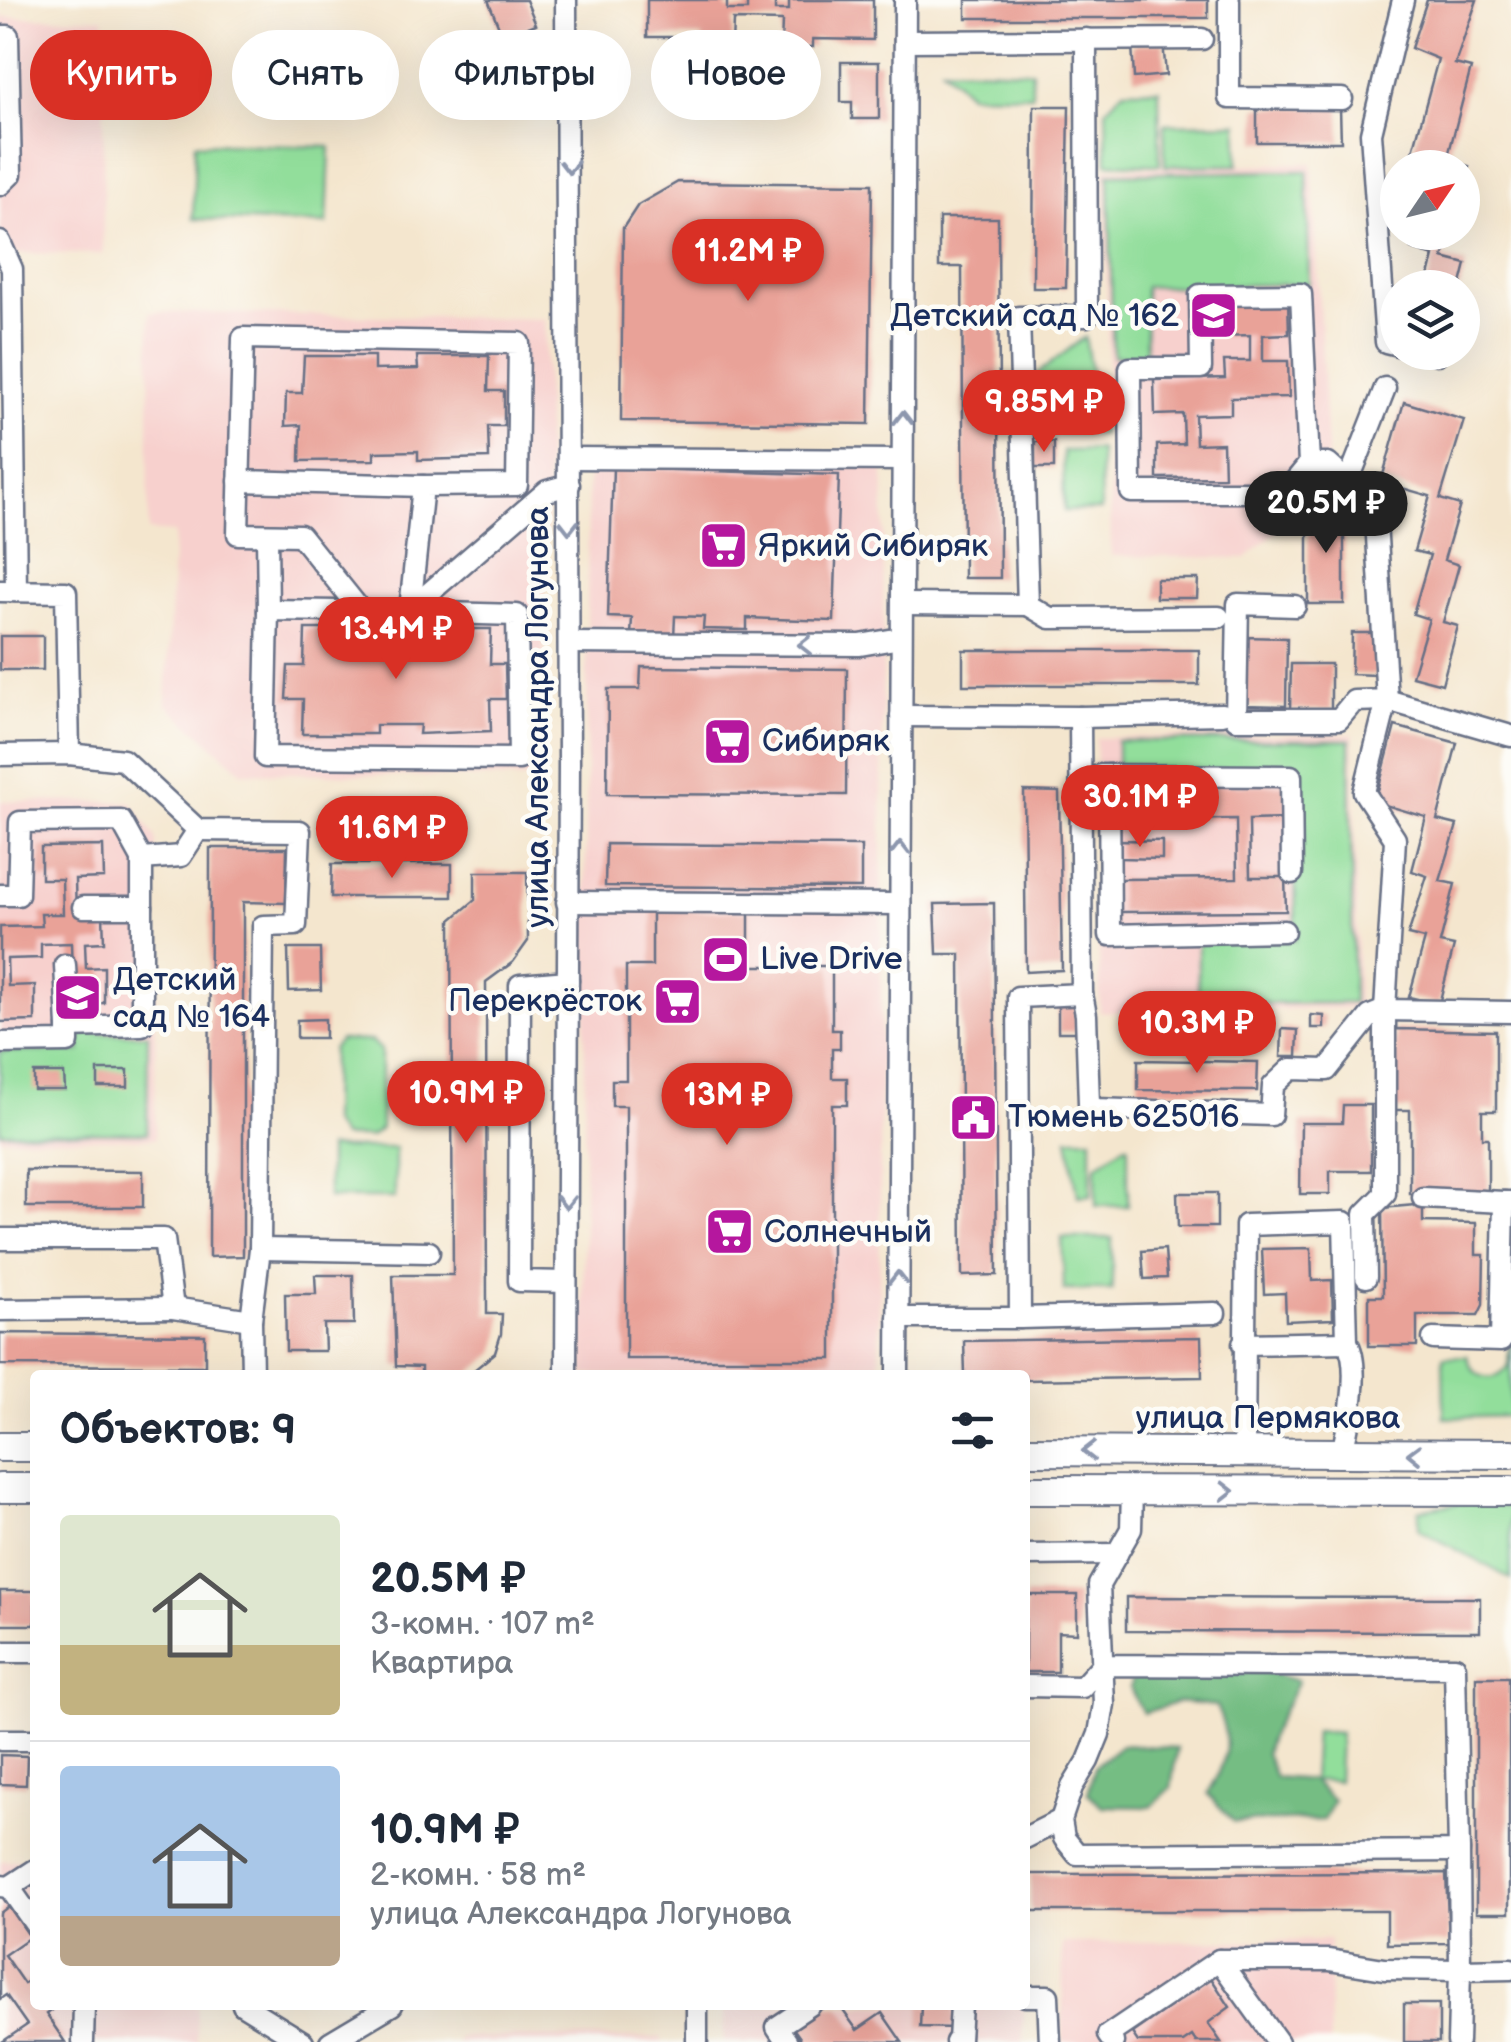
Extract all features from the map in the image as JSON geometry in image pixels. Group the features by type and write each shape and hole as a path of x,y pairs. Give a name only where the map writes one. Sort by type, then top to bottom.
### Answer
{"main road":[{"path":"0,1447 30,1447"},
{"name":"улица Пермякова","path":"1030,1451 1511,1454"},
{"path":"0,1488 30,1488"},
{"path":"1030,1490 1504,1493"}],"street":[{"name":"улица Александра Логунова","path":"566,0 569,458 566,1370"},
{"path":"898,1370 905,0"},
{"path":"1230,0 1229,98 1342,100"},
{"path":"1381,270 1371,134 1403,0"},
{"path":"0,36 8,36 11,174 0,185"},
{"path":"905,41 1202,39"},
{"path":"1028,605 1019,317 1088,316 1086,40"},
{"path":"0,242 12,270 8,591 66,592 70,754"},
{"path":"1310,464 1300,294 1200,295 1201,368 1130,368 1131,492 1286,492 1310,464 1328,464 1348,482 1376,521 1387,700 1364,792 1394,840 1385,1010 1385,1194 1364,1214 1366,1277"},
{"path":"362,611 300,534 238,534 243,338 520,343 517,485"},
{"path":"1348,482 1385,388"},
{"path":"569,458 902,460"},
{"path":"239,481 517,485 548,490 569,486"},
{"path":"408,610 423,486"},
{"path":"408,610 548,490"},
{"path":"267,535 265,757 518,759 517,614 268,610"},
{"path":"903,604 1028,605 1050,618 1219,617"},
{"path":"1295,606 1238,604 1236,719 1339,719 1354,701 1387,700 1511,736"},
{"path":"568,643 860,645 902,638"},
{"path":"901,716 1222,714"},
{"path":"1080,717 1082,994 1089,1104 1096,1110 1271,1116 1273,1086 1290,1069 1326,1070 1370,1016 1385,1010 1511,1012"},
{"path":"0,755 70,754 123,760 198,830 300,832 296,925 263,926 260,1249 251,1320 252,1370"},
{"path":"1080,767 1096,775 1291,776 1292,873"},
{"path":"1109,775 1110,935 1284,932"},
{"path":"0,896 18,895 20,822 121,821 142,859 142,1024 68,1027"},
{"path":"142,859 181,856 198,830"},
{"path":"568,902 900,904"},
{"path":"83,908 142,907"},
{"path":"0,1043 68,1042 65,965"},
{"path":"566,1282 520,1281 520,985 568,981"},
{"path":"1020,1318 1018,997 1082,994"},
{"path":"1385,1194 1508,1202 1501,1341 1433,1339"},
{"path":"1244,1452 1246,1225 1344,1222 1346,1342 1352,1351 1352,1386 1350,1420 1342,1453"},
{"path":"0,1239 164,1239 173,1308"},
{"path":"260,1249 428,1252"},
{"path":"0,1310 173,1308 251,1320"},
{"path":"898,1318 1215,1313"},
{"path":"1244,1344 1346,1342"},
{"path":"1469,1454 1511,1446"},
{"path":"1132,1490 1132,1529 1099,1585 1104,1704 1099,1734 1072,1786 1062,1820 1064,1838 1076,1854 1459,1851"},
{"path":"1030,1556 1117,1554"},
{"path":"0,1652 30,1652"},
{"path":"1030,1686 1082,1686 1102,1666 1456,1667 1458,2042"},
{"path":"0,1740 30,1740"},
{"path":"1030,1836 1062,1820"},
{"path":"30,1873 5,1886 30,1918"},
{"path":"1218,1960 1278,2042"},
{"path":"1112,2042 1108,2036 1218,1960 1329,1960 1384,1969 1511,1969"},
{"path":"1030,1996 1048,1996 1050,2042"},
{"path":"84,2010 84,2042"},
{"path":"251,2010 303,2042"},
{"path":"330,2042 384,2010"},
{"path":"697,2010 697,2042"},
{"path":"787,2042 777,2028 803,2010"},
{"path":"956,2042 960,2040 961,2010"}],"shaded area":[{"path":"0,17 104,18 104,30 30,30 30,120 104,120 103,254 0,253"},
{"name":"Детский сад № 162","path":"1312,163 1329,485 1246,558 1111,556 1105,169"},
{"path":"150,312 545,319 547,491 541,779 243,772 166,704 174,533 148,531"},
{"path":"588,464 884,466 879,1370 583,1370"},
{"path":"1353,734 1358,1008 1100,1012 1096,738"},
{"name":"Детский сад № 164","path":"0,801 131,802 156,838 155,1139 0,1138"},
{"path":"21,1860 30,1874 30,2010 197,2010 197,2042 0,2042 0,1861"},
{"path":"1329,1940 1330,2042 1063,2042 1062,1943"},
{"path":"724,2010 1023,2010 1023,2042 724,2042"},
{"path":"460,2037 662,2038 662,2042 456,2042"}],"green space":[{"path":"942,68 1032,71 1032,95 969,94"},
{"path":"1159,89 1160,165 1107,163 1106,109 1124,90"},
{"path":"1238,123 1238,165 1165,166 1164,124"},
{"path":"195,143 330,147 327,224 193,219"},
{"path":"1307,171 1309,284 1145,287 1146,356 1113,356 1109,174"},
{"path":"1085,337 1102,434 1055,433 1055,396 1033,395 1033,377"},
{"path":"1100,450 1101,510 1064,511 1063,451"},
{"path":"1350,740 1353,1003 1198,1004 1198,941 1296,940 1294,770 1117,770 1117,741"},
{"path":"81,1033 148,1034 147,1133 0,1132 0,1051 80,1052"},
{"path":"340,1040 372,1041 381,1050 381,1128 370,1137 342,1137 331,1123 332,1049"},
{"path":"1068,1138 1091,1138 1091,1195 1078,1196"},
{"path":"1125,1145 1128,1206 1096,1206 1096,1166"},
{"path":"328,1148 395,1148 395,1198 328,1198"},
{"path":"1062,1238 1112,1238 1112,1290 1064,1290"},
{"path":"1511,1308 1511,1416 1444,1418 1443,1357 1467,1356 1473,1370 1483,1377 1502,1373 1508,1368"},
{"path":"1465,1502 1511,1507 1511,1579 1419,1529 1419,1510"},
{"path":"1264,1671 1298,1681 1265,1753 1275,1777 1312,1780 1333,1800 1323,1820 1234,1822 1208,1794 1226,1751 1225,1730 1216,1706 1179,1702 1143,1713 1130,1688 1133,1672"},
{"path":"1315,1731 1340,1733 1338,1781 1312,1780"},
{"path":"1121,1745 1177,1748 1171,1788 1151,1807 1102,1806 1088,1793 1095,1766"}],"building":[{"path":"488,0 526,0 536,24 521,30 500,30"},
{"path":"647,0 727,0 727,10 747,10 747,0 775,0 775,10 789,10 789,0 873,0 873,40 821,39 821,30 782,30 782,21 733,20 733,30 651,30 651,37 647,37"},
{"path":"966,0 1208,0 1208,18 966,18"},
{"path":"1427,0 1477,0 1455,64 1471,68 1450,150 1413,150 1438,59 1411,48"},
{"path":"1163,42 1166,75 1134,78 1132,45"},
{"path":"841,62 879,62 879,119 852,119 852,102 841,102"},
{"path":"1034,106 1069,106 1066,288 1033,288"},
{"path":"1257,107 1340,108 1341,142 1257,142"},
{"path":"678,182 872,184 869,424 621,421 623,228 638,205"},
{"path":"939,218 998,218 1000,578 964,578 962,267 939,267"},
{"path":"1414,250 1445,250 1443,258 1466,264 1464,270 1430,270 1434,256"},
{"path":"1288,299 1289,334 1263,335 1263,361 1288,361 1289,397 1231,398 1231,414 1195,415 1196,444 1223,443 1224,477 1157,478 1157,445 1184,444 1183,414 1155,415 1154,380 1225,378 1224,361 1250,361 1250,335 1221,336 1220,300"},
{"path":"304,356 374,356 374,370 418,369 417,356 489,356 488,391 504,391 504,426 488,426 489,458 418,460 418,451 374,452 374,460 300,461 301,425 285,426 286,393 302,393"},
{"path":"1404,402 1464,420 1440,499 1460,505 1444,560 1459,565 1443,622 1458,626 1442,684 1412,676 1429,619 1413,614 1430,555 1414,551 1430,496 1381,482"},
{"path":"1035,442 1054,442 1054,468 1035,468"},
{"name":"Яркий Сибиряк","path":"613,468 839,475 834,621 747,618 747,630 703,629 704,617 675,616 674,637 631,635 632,618 608,617"},
{"path":"1308,507 1344,507 1344,604 1308,604"},
{"path":"1156,579 1198,579 1197,598 1156,598"},
{"path":"305,629 376,629 375,643 419,642 419,629 491,629 490,664 505,664 506,699 490,699 491,731 419,734 420,725 376,725 376,734 302,734 303,699 286,699 288,666 304,666"},
{"path":"1352,633 1377,633 1376,675 1351,674"},
{"path":"0,636 43,636 43,670 0,670"},
{"path":"1244,637 1287,638 1286,706 1243,705"},
{"path":"963,650 1199,650 1199,685 963,685"},
{"path":"1291,664 1331,664 1331,710 1290,710"},
{"name":"Сибиряк","path":"641,667 847,669 846,795 607,794 608,689 640,689"},
{"path":"1395,726 1457,743 1437,820 1457,825 1440,881 1455,884 1440,943 1454,946 1439,1004 1409,997 1425,939 1408,935 1427,876 1412,871 1426,817 1375,802"},
{"path":"1286,785 1286,819 1249,820 1250,877 1285,877 1286,911 1119,912 1119,879 1237,878 1236,819 1118,820 1117,786"},
{"path":"1024,791 1059,792 1062,970 1026,972"},
{"path":"1119,840 1162,841 1162,859 1119,858"},
{"path":"606,844 861,846 861,888 605,886"},
{"path":"103,846 104,878 75,879 76,916 103,915 104,942 85,943 86,968 104,967 104,1003 73,1004 71,943 41,944 41,958 7,959 8,986 35,985 35,1021 0,1022 0,927 42,926 41,914 63,914 62,879 41,879 41,847"},
{"path":"210,848 287,848 286,903 243,902 243,1256 209,1257"},
{"path":"332,864 452,864 452,897 331,897"},
{"path":"475,872 527,872 528,941 513,962 486,982 487,1314 502,1314 501,1334 495,1353 474,1370 421,1370 396,1366 393,1275 453,1275 451,920 475,900"},
{"path":"994,903 997,1275 962,1276 960,954 937,954 935,904"},
{"name":"Солнечный","path":"652,911 749,911 749,966 832,966 832,1030 840,1030 840,1049 832,1049 832,1078 847,1078 847,1105 832,1105 832,1359 626,1359 626,1106 612,1106 612,1080 626,1080 626,966 652,966"},
{"path":"288,949 320,949 321,990 289,991"},
{"path":"1058,1006 1076,1006 1076,1032 1058,1032"},
{"path":"1311,1015 1324,1016 1324,1028 1311,1028"},
{"path":"325,1019 325,1038 297,1038 297,1020"},
{"path":"1282,1029 1298,1030 1297,1057 1281,1057"},
{"path":"1395,1029 1496,1031 1496,1111 1482,1111 1482,1138 1488,1138 1488,1194 1423,1194 1423,1222 1476,1223 1476,1255 1484,1255 1483,1305 1478,1315 1417,1315 1417,1346 1369,1346 1369,1296 1383,1296 1382,1208 1415,1205 1416,1194 1410,1194 1410,1110 1395,1110"},
{"path":"1138,1060 1258,1062 1257,1091 1138,1090"},
{"path":"98,1070 128,1070 128,1087 98,1087"},
{"path":"34,1073 64,1073 65,1090 34,1090"},
{"path":"1343,1105 1371,1105 1371,1171 1330,1171 1330,1194 1300,1194 1301,1123 1342,1123"},
{"path":"26,1170 143,1171 143,1207 26,1207"},
{"path":"1177,1193 1217,1193 1217,1227 1178,1227"},
{"path":"1311,1248 1312,1281 1332,1280 1333,1319 1286,1321 1285,1293 1264,1294 1262,1249"},
{"path":"1165,1249 1167,1278 1144,1279 1142,1251"},
{"path":"315,1275 353,1275 354,1324 324,1324 325,1351 286,1351 285,1294 316,1294"},
{"path":"0,1333 205,1335 205,1366 0,1365"},
{"path":"1201,1337 1202,1377 1030,1380 1030,1370 965,1370 964,1341"},
{"path":"0,1591 30,1591 30,1625 0,1625"},
{"path":"1030,1595 1077,1595 1077,1633 1058,1632 1058,1672 1030,1672"},
{"path":"1126,1597 1480,1598 1480,1632 1126,1631"},
{"path":"1476,1677 1509,1677 1509,1913 1476,1913"},
{"path":"0,1755 27,1756 26,1785 0,1784"},
{"path":"1446,1873 1449,1943 1387,1944 1387,1911 1030,1911 1030,1874"},
{"path":"9,1906 30,1937 4,1955 24,1984 30,1980 30,2010 52,2010 46,2014 65,2042 2,2042 27,2025 6,1995 0,1999 0,1913"},
{"path":"1211,1978 1230,2007 1208,2023 1221,2042 1196,2042 1192,2036 1183,2042 1138,2042 1132,2033"},
{"path":"1404,2004 1439,2004 1439,2042 1404,2042"},
{"path":"820,2010 843,2010 857,2030 882,2013 902,2042 803,2042 793,2028"},
{"path":"921,2010 955,2010 954,2028 920,2027"}],"place":[{"name":"Детский сад № 162","path":"1214,316"},
{"name":"Яркий Сибиряк","path":"723,546"},
{"name":"Сибиряк","path":"727,741"},
{"name":"Live Drive","path":"725,959"},
{"name":"Детский сад № 164","path":"78,998"},
{"name":"Перекрёсток","path":"677,1001"},
{"name":"Тюмень 625016","path":"973,1117"},
{"name":"Солнечный","path":"729,1232"}]}
